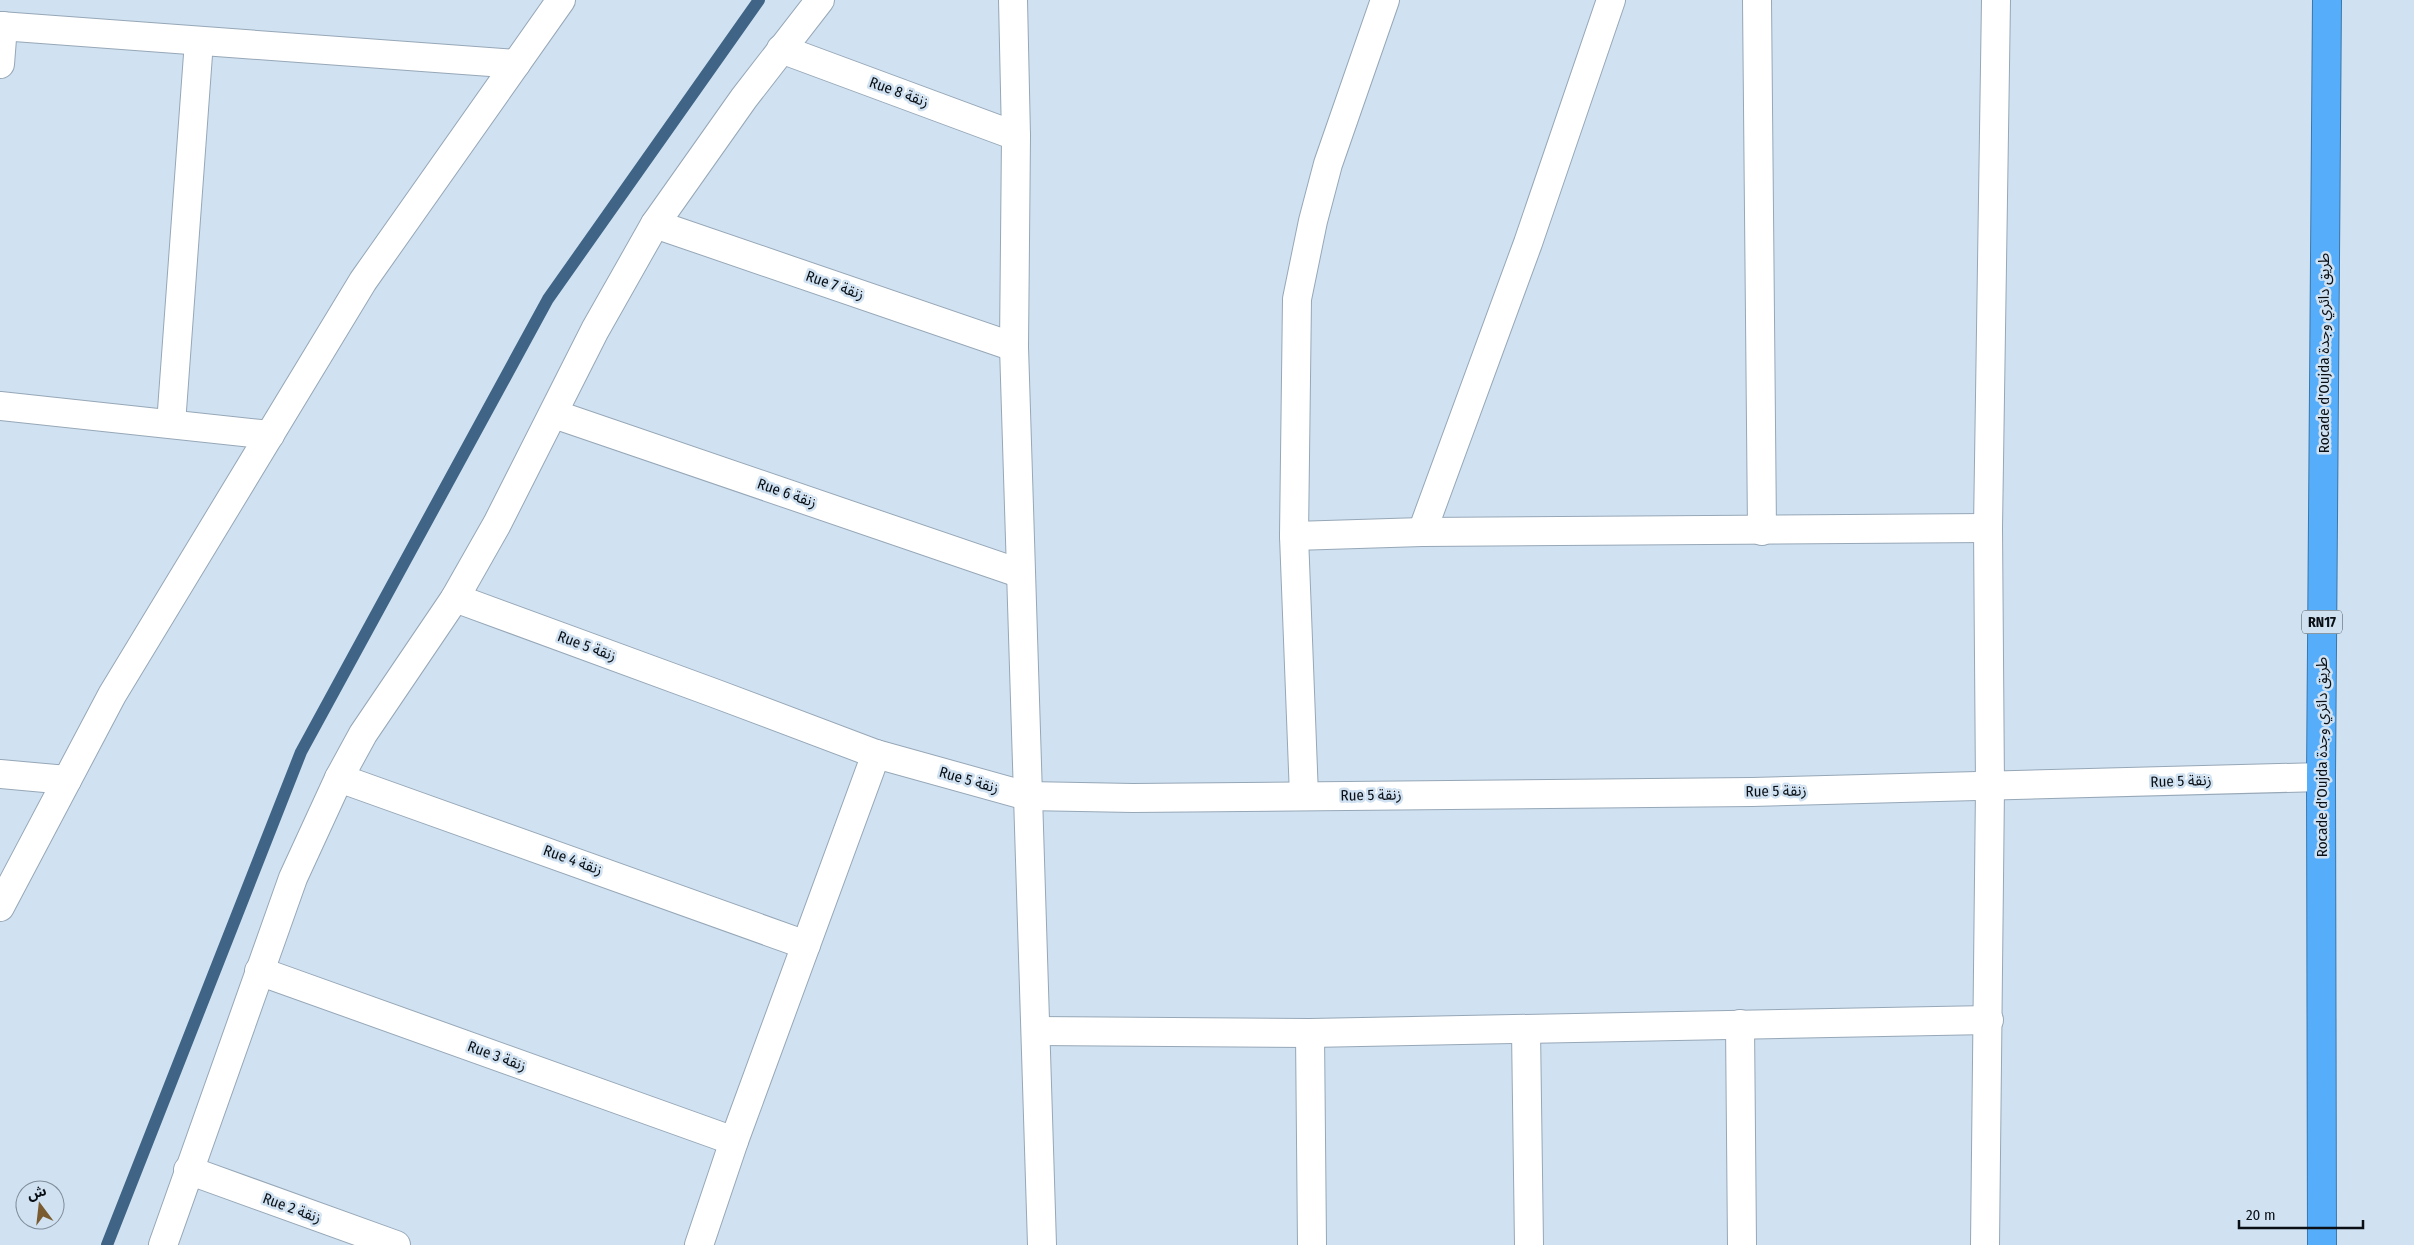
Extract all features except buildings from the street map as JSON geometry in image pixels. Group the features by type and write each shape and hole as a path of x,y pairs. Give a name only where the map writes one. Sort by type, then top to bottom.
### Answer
{"highway":[{"name":"Rocade d'Oujda طريق دائري وجدة","path":"2322,1245 2321,777 2327,0"}],"street":[{"path":"0,907 112,695 363,282 561,0"},
{"path":"163,1245 293,878 338,778 363,734 455,598 497,524 595,330 655,224 781,49 820,0"},
{"path":"1013,0 1016,136 1014,347 1042,1245"},
{"path":"1304,796 1294,536 1297,299 1328,164 1384,0"},
{"path":"1422,532 1528,243 1611,0"},
{"path":"1757,0 1762,531"},
{"path":"1985,1245 1989,1020 1990,787 1988,528 1996,0"},
{"path":"0,64 1,26 516,64"},
{"path":"171,424 198,41"},
{"name":"Rue 8 زنقة","path":"781,49 1016,136"},
{"name":"Rue 7 زنقة","path":"655,224 1014,347"},
{"path":"0,406 270,434"},
{"name":"Rue 6 زنقة","path":"554,414 1020,573"},
{"path":"1294,536 1422,532 1988,528"},
{"name":"Rue 5 زنقة","path":"455,598 714,692 876,754 1027,796 1134,798 1990,787 2321,777"},
{"path":"699,1245 734,1141 876,754"},
{"path":"0,774 67,780"},
{"name":"Rue 4 زنقة","path":"338,778 806,945"},
{"name":"Rue 3 زنقة","path":"259,971 734,1141"},
{"path":"1036,1031 1310,1033 1989,1020"},
{"path":"1740,1024 1742,1245"},
{"path":"1526,1030 1529,1245"},
{"path":"1310,1033 1312,1245"},
{"name":"Rue 2 زنقة","path":"188,1170 396,1245"}],"waterway":[{"path":"107,1245 301,752 548,299 759,0"}]}
